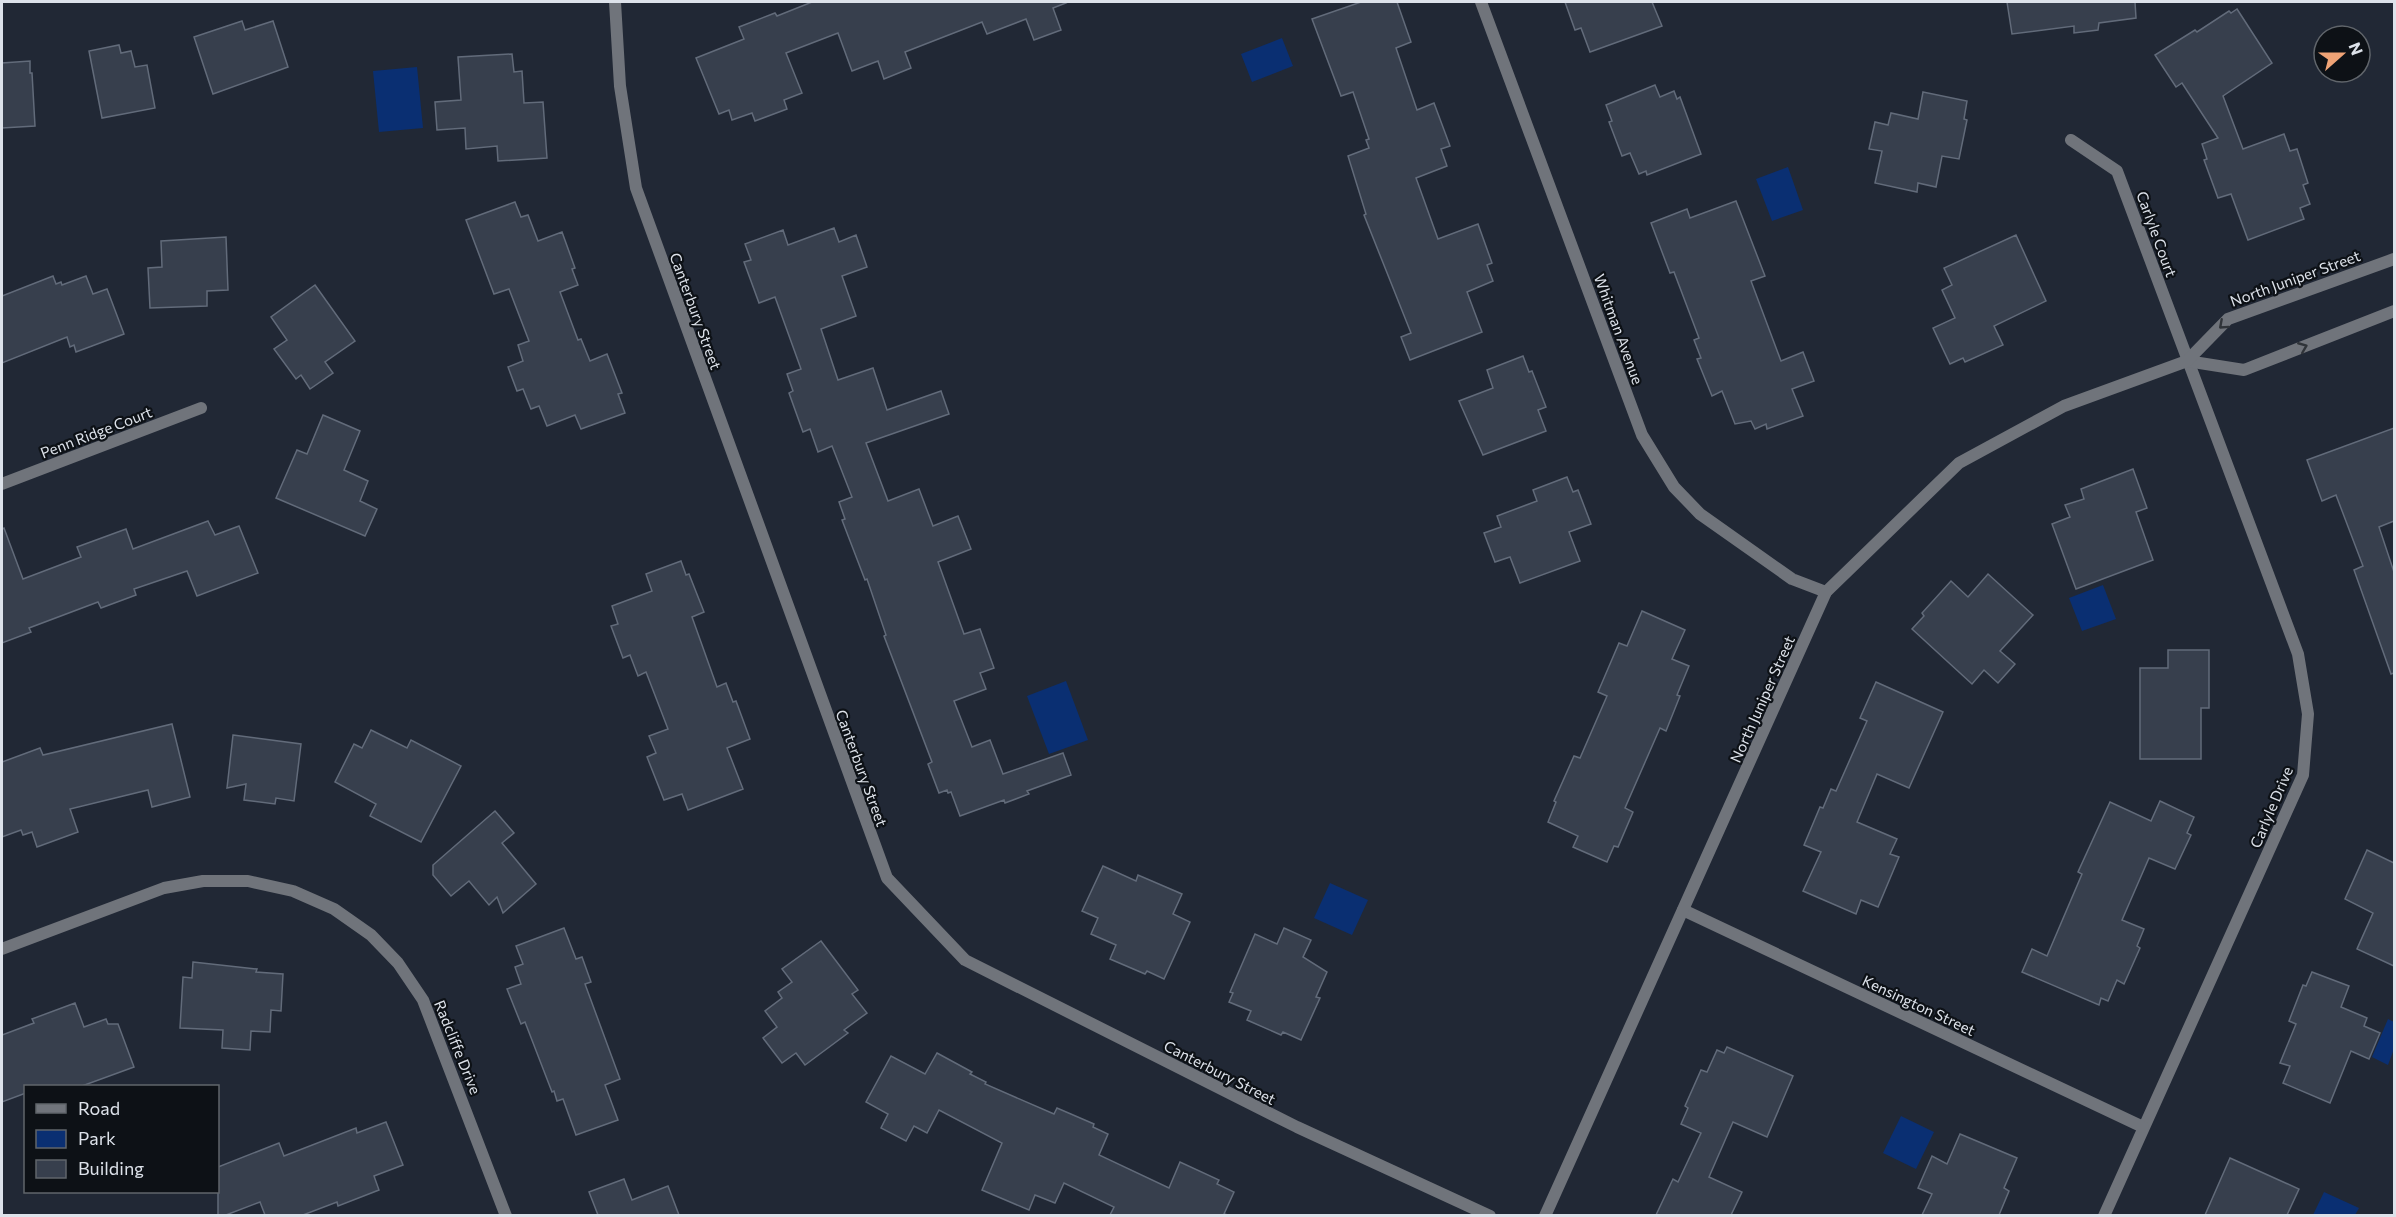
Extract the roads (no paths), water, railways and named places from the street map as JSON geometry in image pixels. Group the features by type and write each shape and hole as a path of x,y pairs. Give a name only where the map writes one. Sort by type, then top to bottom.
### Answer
{"street":[{"name":"Canterbury Street","path":"615,2 620,86 636,188 886,878 965,960 1297,1127 1490,1215"},
{"name":"Whitman Avenue","path":"1481,2 1642,435 1674,487 1700,514 1792,579 1826,592"},
{"name":"Carlyle Court","path":"2071,140 2118,171 2187,361"},
{"name":"North Juniper Street","path":"1545,1215 1826,592 1959,463 2064,406 2187,361 2228,319 2394,259"},
{"name":"North Juniper Street","path":"2187,361 2244,370 2394,311"},
{"name":"Carlyle Drive","path":"2104,1215 2303,775 2308,714 2298,654 2187,361"},
{"name":"Penn Ridge Court","path":"2,484 201,408"},
{"name":"Radcliffe Drive","path":"2,949 164,888 203,881 248,881 293,891 334,909 371,935 398,963 423,1000 506,1215"},
{"name":"Kensington Street","path":"1683,910 2143,1127"}]}
